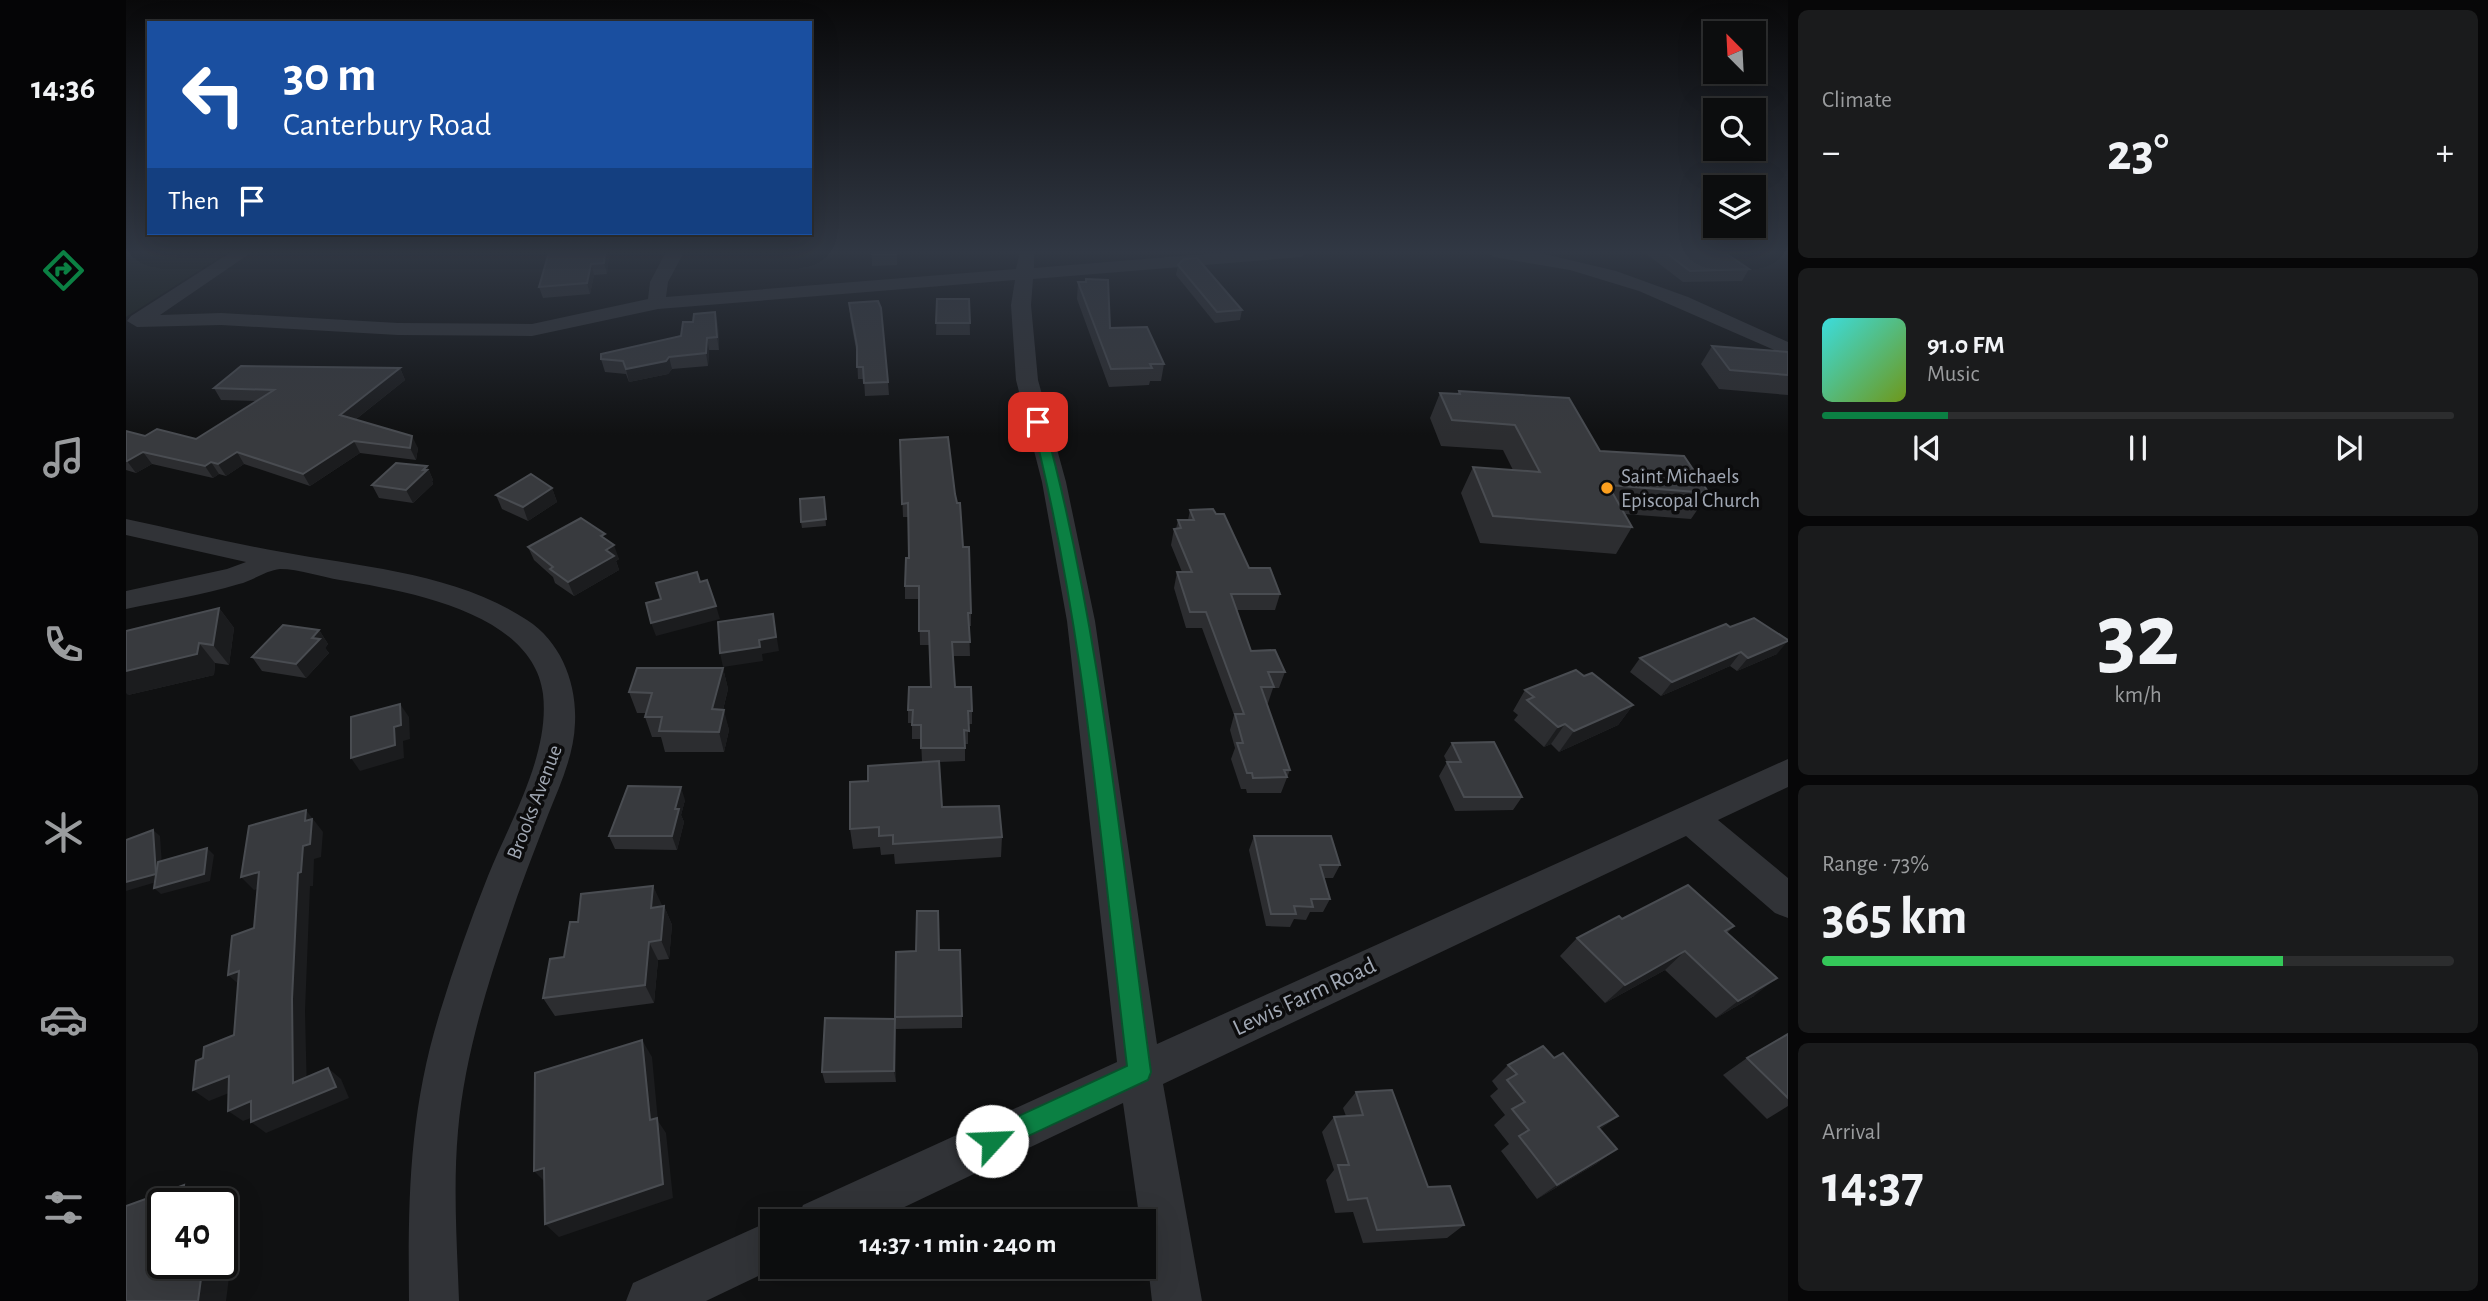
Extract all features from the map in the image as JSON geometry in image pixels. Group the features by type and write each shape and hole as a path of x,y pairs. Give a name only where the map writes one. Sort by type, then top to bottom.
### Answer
{"street":[{"path":"132,324 150,313"},
{"path":"132,324 221,319 398,328 532,330 613,313"},
{"path":"1022,313 1027,380 1054,482 1081,621 1140,1072 1177,1301"},
{"path":"1714,313 1788,350"},
{"name":"Brooks Avenue","path":"126,527 277,560 416,585 485,610 528,636 542,652 558,684 561,727 555,754 470,974 439,1107 433,1165 434,1301"},
{"path":"126,600 233,577 277,560"},
{"name":"Lewis Farm Road","path":"848,1209 1788,772"},
{"path":"1690,818 1788,901"},
{"path":"651,1301 760,1250"}],"building":[{"path":"715,313 717,337 707,338 706,353 669,357 666,361 626,369 623,361 601,359 601,354 681,336 683,322 693,322 694,314"},
{"path":"851,313 881,313 888,382 864,383 863,367 857,367 857,346"},
{"path":"936,313 970,313 970,323 936,323"},
{"path":"1090,313 1109,313 1110,328 1147,327 1164,364 1150,364 1152,368 1111,369"},
{"path":"1712,346 1788,352 1788,375 1730,370"},
{"path":"241,366 400,368 340,415 412,436 410,448 354,441 303,474 237,452 218,464 211,462 205,466 143,452 126,461 126,431 145,436 157,429 196,439 274,390 214,388"},
{"path":"1459,391 1569,398 1600,451 1684,456 1709,493 1608,485 1632,527 1493,516 1473,467 1540,472 1515,425 1452,420 1440,393 1460,394"},
{"path":"948,437 955,494 957,503 960,503 963,547 969,547 971,613 968,613 970,642 952,642 955,687 971,687 972,711 968,711 969,731 964,730 965,748 921,748 921,725 912,725 913,710 908,710 909,687 931,687 929,631 919,631 919,586 905,586 906,558 909,558 908,503 902,504 900,440"},
{"path":"396,463 427,466 423,470 427,470 406,490 372,485"},
{"path":"531,474 552,488 523,507 496,495"},
{"path":"824,497 826,519 801,522 800,499"},
{"path":"1213,509 1216,514 1224,514 1249,568 1270,568 1280,594 1231,594 1251,651 1275,650 1285,672 1268,672 1274,687 1261,687 1290,770 1284,770 1287,777 1253,778 1252,773 1247,773 1237,743 1243,743 1235,714 1244,714 1206,612 1190,612 1177,572 1192,572 1174,529 1181,528 1178,520 1194,520 1190,510"},
{"path":"581,518 605,534 601,536 614,545 606,550 614,556 568,582 528,547"},
{"path":"697,572 700,582 707,580 716,606 651,623 646,603 661,599 656,583"},
{"path":"219,608 213,645 199,643 197,654 126,671 126,631"},
{"path":"773,614 776,637 759,640 760,647 720,653 718,622"},
{"path":"1754,618 1788,641 1748,658 1741,652 1672,682 1640,658 1726,624 1730,627"},
{"path":"283,625 319,630 312,638 320,639 296,664 252,657"},
{"path":"637,668 723,668 712,709 724,710 719,732 659,731 662,717 645,717 652,693 629,692"},
{"path":"1576,670 1584,676 1592,673 1633,705 1574,731 1565,724 1558,727 1527,700 1534,697 1525,690"},
{"path":"400,704 401,725 394,727 395,745 351,758 351,717"},
{"path":"1494,742 1522,797 1464,797 1447,762 1461,762 1452,743"},
{"path":"939,761 942,807 999,806 1002,837 893,844 893,835 879,836 879,827 850,829 850,782 868,781 868,766"},
{"path":"628,786 681,787 672,836 609,836"},
{"path":"306,810 305,821 312,819 310,844 303,846 301,872 298,873 292,999 293,1083 328,1068 336,1087 251,1122 251,1101 228,1111 229,1076 193,1090 196,1061 203,1058 204,1047 234,1035 239,971 228,975 232,936 254,928 259,872 241,877 249,826"},
{"path":"153,830 156,874 126,882 126,840"},
{"path":"1254,836 1331,836 1340,865 1320,865 1330,899 1311,899 1313,907 1294,906 1296,914 1271,914"},
{"path":"207,848 204,874 154,888 158,862"},
{"path":"1688,885 1734,926 1725,931 1777,978 1738,1001 1685,951 1625,985 1577,938 1619,916 1622,919"},
{"path":"653,886 651,908 664,906 661,940 649,942 645,985 543,998 550,959 564,957 570,922 578,922 581,894"},
{"path":"917,911 938,911 939,950 960,950 962,1016 895,1017 896,952 916,951"},
{"path":"825,1018 895,1019 894,1071 822,1072"},
{"path":"1788,1034 1788,1098 1747,1058"},
{"path":"642,1040 650,1120 657,1118 663,1184 545,1224 544,1168 534,1171 535,1073"},
{"path":"1543,1046 1554,1058 1563,1053 1618,1116 1598,1127 1617,1149 1557,1185 1519,1136 1529,1130 1512,1109 1525,1102 1507,1080 1517,1074 1508,1065"},
{"path":"1392,1090 1428,1187 1450,1186 1464,1225 1377,1230 1367,1198 1348,1200 1338,1165 1349,1165 1334,1117 1363,1115 1356,1092"},
{"path":"147,1198 147,1279 201,1279 198,1301 126,1301 126,1206"}],"place":[{"name":"Saint Michaels Episcopal Church","path":"1607,488"}],"route":[{"path":"992,1141 1140,1072 1081,621 1054,482 1038,422"}]}
